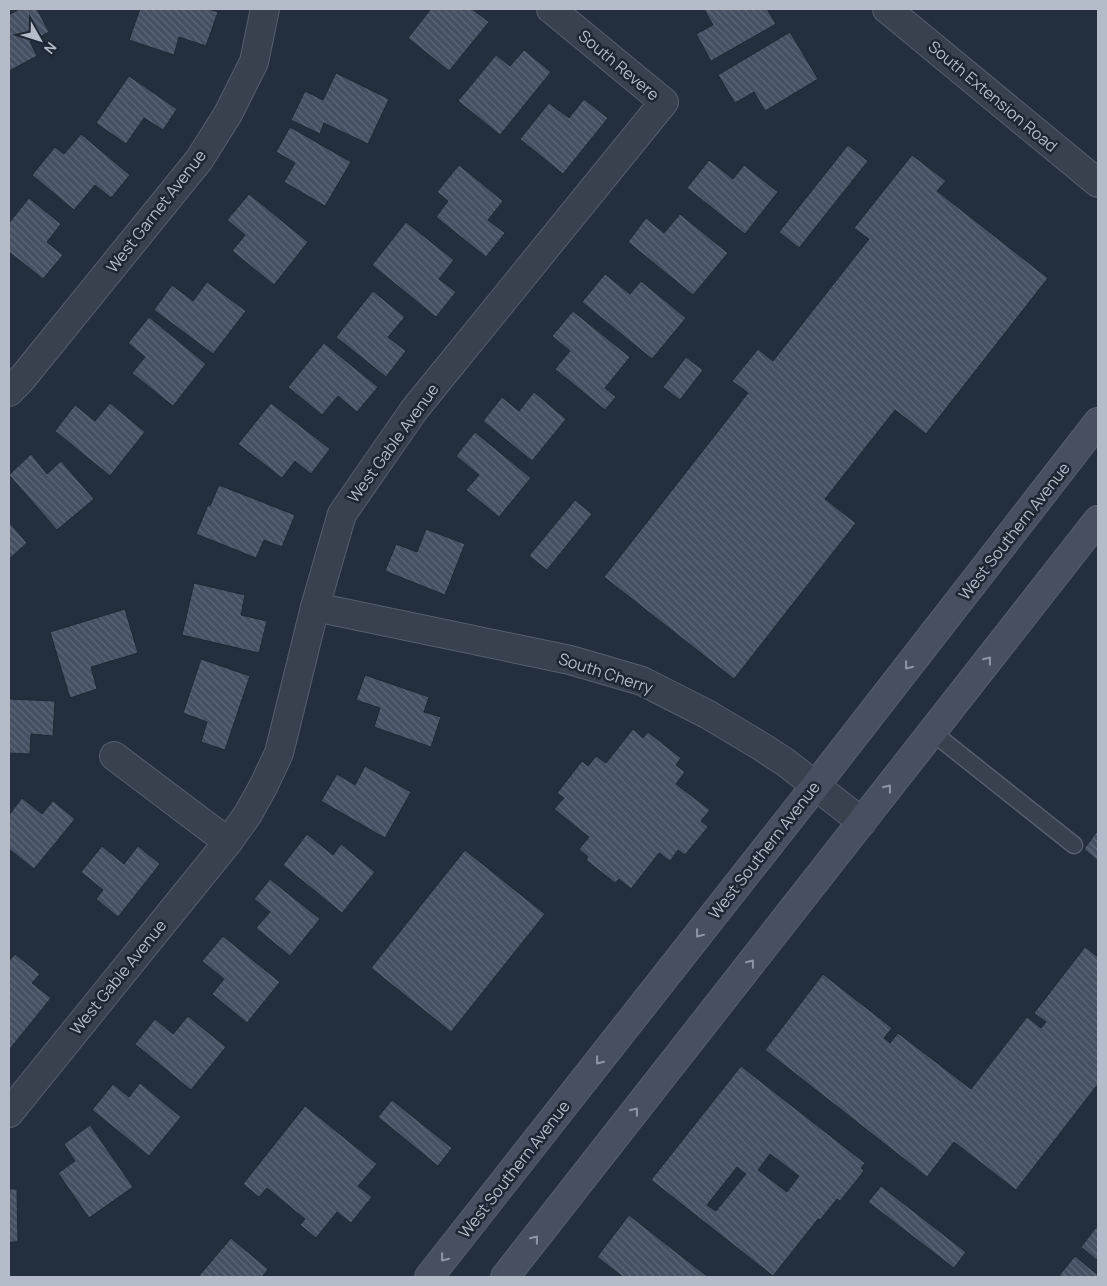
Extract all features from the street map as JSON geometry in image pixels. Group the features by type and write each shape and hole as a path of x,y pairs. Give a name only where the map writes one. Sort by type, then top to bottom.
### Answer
{"main road":[{"name":"West Southern Avenue","path":"429,1277 816,785 1098,422"},
{"path":"504,1277 1098,520"}],"street":[{"name":"West Garnet Avenue","path":"9,392 20,381 199,160 228,114 254,62 265,9"},
{"name":"South Revere","path":"551,9 664,102"},
{"name":"South Extension Road","path":"887,9 1098,183"},
{"name":"West Gable Avenue","path":"9,1113 228,842 248,814 264,785 278,753 315,607 342,514 414,410 664,102"},
{"name":"South Cherry","path":"315,607 570,660 642,681 707,714 762,746 816,785 862,822"},
{"path":"114,756 228,842"}],"lane":[{"path":"932,732 1074,845"}],"building":[{"path":"20,9 37,9 49,32 30,42 37,56 9,71 9,12 10,14"},
{"path":"140,9 209,9 218,12 206,46 179,37 174,55 129,40"},
{"path":"431,9 472,9 489,22 449,71 408,38"},
{"path":"704,9 767,9 776,24 711,61 696,34 713,25"},
{"path":"790,32 818,79 765,111 754,92 735,103 718,75"},
{"path":"524,50 551,72 500,135 458,101 496,55 510,66"},
{"path":"336,73 389,99 368,144 324,123 320,134 291,120 305,91 323,100"},
{"path":"129,76 177,109 163,130 144,118 126,144 96,123"},
{"path":"584,99 608,118 563,174 520,139 549,103 569,118"},
{"path":"290,127 351,162 325,206 284,182 295,163 276,152"},
{"path":"81,134 130,175 111,198 95,185 74,210 32,175 55,147 64,154"},
{"path":"848,145 868,161 799,248 779,232"},
{"path":"912,155 946,181 937,191 1048,278 926,434 895,410 825,499 856,523 734,679 604,577 748,393 732,381 758,349 773,361 869,239 854,228"},
{"path":"709,160 733,179 744,165 778,192 745,234 687,188"},
{"path":"459,165 503,201 488,220 505,233 486,257 436,217 448,201 437,192"},
{"path":"249,194 308,242 274,285 232,251 245,235 227,220"},
{"path":"29,198 61,224 47,242 63,255 43,279 9,252 9,223"},
{"path":"680,214 728,253 693,295 628,242 646,218 664,233"},
{"path":"406,222 454,260 439,279 456,292 436,317 372,265"},
{"path":"605,274 630,294 641,281 686,318 652,359 582,302"},
{"path":"207,282 246,311 213,354 154,310 172,285 193,301"},
{"path":"373,291 405,317 388,337 406,351 386,377 336,337"},
{"path":"573,311 630,357 605,388 616,397 605,410 555,369 570,351 552,336"},
{"path":"149,317 206,364 173,406 132,373 145,357 128,343"},
{"path":"324,343 378,387 357,412 338,396 322,415 288,387"},
{"path":"686,357 703,370 680,400 663,387"},
{"path":"534,392 566,419 532,461 483,421 502,397 519,411"},
{"path":"110,403 145,432 110,476 55,431 75,405 95,421"},
{"path":"271,403 330,449 311,474 295,461 282,478 238,444"},
{"path":"475,432 531,478 499,517 466,490 479,475 456,456"},
{"path":"31,454 47,474 61,461 94,499 57,530 9,475"},
{"path":"219,485 295,515 282,547 264,540 256,558 196,534"},
{"path":"575,500 592,514 547,570 529,556"},
{"path":"9,522 27,543 9,559"},
{"path":"426,529 465,544 445,595 385,571 396,544 417,552"},
{"path":"194,583 245,595 241,615 267,621 259,653 182,635"},
{"path":"125,609 138,653 91,667 97,689 70,698 50,632"},
{"path":"201,659 250,676 225,750 201,742 207,722 183,713"},
{"path":"365,675 429,697 424,712 441,717 431,747 374,727 380,708 356,700"},
{"path":"9,699 55,701 53,736 31,734 30,754 9,753"},
{"path":"633,729 643,738 648,732 681,758 676,765 685,772 676,784 710,810 701,821 708,827 685,855 678,850 670,861 659,853 631,889 619,879 615,883 586,860 588,857 579,849 589,837 554,809 564,798 557,793 582,761 588,766 596,756 606,763"},
{"path":"365,766 411,792 385,838 321,801 337,774 355,785"},
{"path":"22,798 42,814 53,801 75,819 34,869 9,849 9,815"},
{"path":"1098,830 1098,861 1084,849"},
{"path":"307,834 333,855 341,844 375,872 342,913 283,865"},
{"path":"102,846 124,864 138,846 160,864 118,917 96,899 103,890 81,872"},
{"path":"465,850 545,914 451,1032 371,968"},
{"path":"270,879 320,919 290,956 256,928 270,912 254,899"},
{"path":"223,936 280,982 247,1023 212,994 224,979 202,961"},
{"path":"1085,947 1098,957 1098,1084 1016,1190 954,1142 927,1177 765,1050 823,974 892,1028 884,1038 890,1043 898,1033 971,1089 1027,1017 1041,1028 1046,1022 1034,1013"},
{"path":"15,954 40,974 32,983 51,998 9,1050 9,961"},
{"path":"188,1016 226,1047 191,1090 135,1044 155,1019 173,1034"},
{"path":"741,1066 865,1163 861,1168 864,1171 840,1201 837,1199 820,1220 818,1219 773,1276 651,1180","holes":["770,1154 799,1176 787,1192 758,1170","737,1167 746,1174 716,1211 707,1205"]},
{"path":"140,1083 181,1117 149,1156 92,1110 113,1084 129,1097"},
{"path":"392,1100 452,1148 438,1166 378,1117"},
{"path":"305,1106 377,1164 358,1186 372,1197 351,1223 337,1212 316,1238 300,1225 305,1219 267,1188 259,1197 243,1184"},
{"path":"90,1125 133,1187 89,1218 58,1173 75,1161 64,1144"},
{"path":"881,1186 966,1252 954,1268 868,1202"},
{"path":"9,1189 17,1189 18,1242 9,1242"},
{"path":"629,1215 708,1277 623,1277 597,1257"},
{"path":"1098,1225 1098,1261 1081,1247"},
{"path":"231,1238 268,1269 262,1277 198,1277"},
{"path":"1075,1256 1098,1275 1098,1277 1058,1277"}]}
